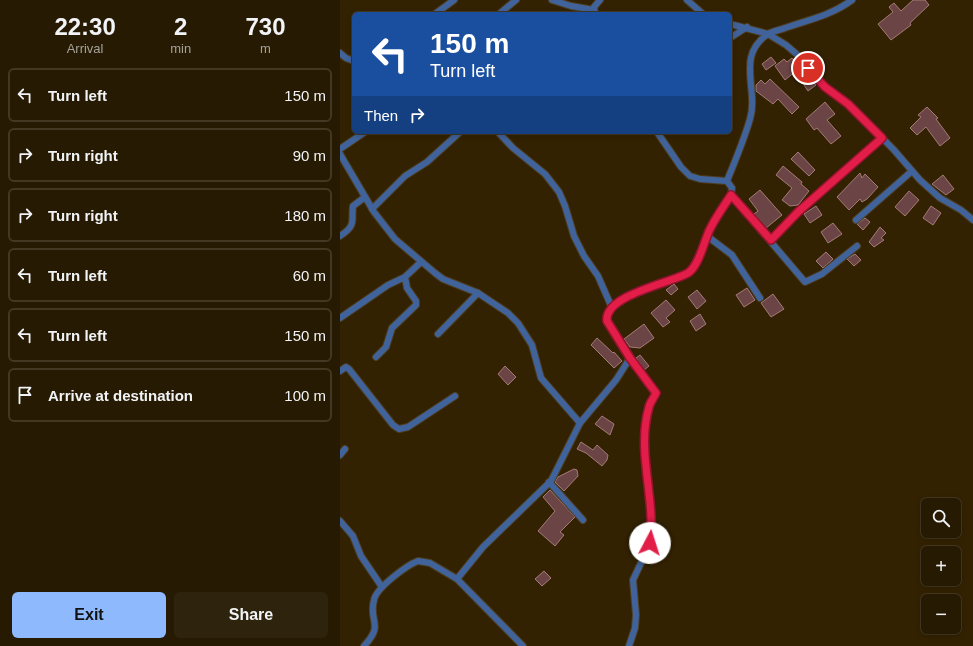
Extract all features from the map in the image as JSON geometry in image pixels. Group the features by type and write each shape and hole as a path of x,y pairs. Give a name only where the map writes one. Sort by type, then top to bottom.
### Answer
{"street":[{"path":"438,12 454,0"},
{"path":"501,12 516,0"},
{"path":"552,0 594,12 600,0"},
{"path":"687,0 701,12"},
{"path":"727,181 750,118 752,106 750,58 760,42 768,34 821,16 844,6 852,0"},
{"path":"732,24 768,34 793,50 825,87 848,104 940,198 961,210 973,220"},
{"path":"732,37 746,27"},
{"path":"340,53 352,60"},
{"path":"340,149 361,134"},
{"path":"372,209 405,176 426,162 457,134"},
{"path":"500,134 513,148 545,174 558,192 565,206 580,247 598,276 612,308"},
{"path":"658,134 681,168 690,176 700,179 727,181"},
{"path":"771,240 798,212 882,138"},
{"path":"340,154 372,209 395,239 443,279 478,293 508,313 518,323 532,345 541,378 580,423"},
{"path":"856,220 912,171"},
{"path":"629,646 635,628 636,615 633,580 647,550 651,537 652,520 645,437 649,408 656,392 646,382 630,358 607,321 607,316 612,308 623,300 689,272 695,265 707,236 731,195 732,188 727,181"},
{"path":"731,195 771,240 805,282 822,274 857,246"},
{"path":"340,236 350,228 353,222 353,206 365,197"},
{"path":"707,236 732,255 760,298"},
{"path":"340,318 388,285 405,277 421,262"},
{"path":"376,357 386,347 392,328 416,305 416,301 407,288 405,277"},
{"path":"438,334 478,293"},
{"path":"457,579 483,547 549,482 580,423 616,380 630,358"},
{"path":"340,371 346,367 349,369 393,425 400,429 408,427 455,396"},
{"path":"340,455 345,449"},
{"path":"549,482 583,520"},
{"path":"340,521 353,536 361,556 382,587"},
{"path":"364,646 372,638 376,630 374,600 382,587 418,561 430,563 457,579 523,646"}],"building":[{"path":"913,0 925,0 929,5 910,23 911,25 891,40 878,24 893,12 889,7 894,3 901,11"},
{"path":"771,57 776,63 766,70 762,64"},
{"path":"792,58 797,64 795,66 797,70 785,80 775,66 784,59 787,62"},
{"path":"807,73 816,85 808,91 800,79"},
{"path":"770,79 799,107 792,114 778,99 773,104 756,91 756,85 761,80 765,84"},
{"path":"825,102 835,114 827,120 841,136 831,144 817,128 814,130 806,119"},
{"path":"927,107 938,118 936,119 950,138 940,146 926,127 917,135 910,128 921,117 918,115"},
{"path":"798,152 815,170 809,176 791,159"},
{"path":"783,166 802,182 801,184 809,191 798,205 790,206 782,200 792,188 776,175"},
{"path":"860,173 862,178 865,174 878,187 867,199 862,202 860,199 849,210 837,197"},
{"path":"943,175 954,189 946,195 932,184"},
{"path":"760,190 782,215 766,228 754,214 758,211 749,199"},
{"path":"909,191 919,200 905,216 895,207"},
{"path":"816,206 822,215 810,223 804,214"},
{"path":"931,206 941,213 933,225 923,218"},
{"path":"865,218 870,222 863,230 857,224"},
{"path":"833,223 842,234 828,243 821,232"},
{"path":"880,227 886,233 881,238 884,240 874,247 869,242"},
{"path":"826,252 833,259 823,268 816,261"},
{"path":"855,254 861,260 854,266 847,259"},
{"path":"674,284 678,289 671,295 666,290"},
{"path":"747,288 755,300 744,307 736,295"},
{"path":"697,290 706,301 697,309 688,297"},
{"path":"773,294 784,309 771,317 761,303"},
{"path":"666,300 675,310 666,318 670,322 663,327 651,313"},
{"path":"700,314 706,324 696,331 690,321"},
{"path":"644,324 654,338 640,348 630,347 624,339"},
{"path":"597,338 613,353 614,352 622,361 614,368 591,345"},
{"path":"640,355 649,366 644,370 636,358"},
{"path":"505,366 516,377 508,385 498,374"},
{"path":"602,416 614,424 610,435 595,424"},
{"path":"581,442 593,450 597,445 608,455 607,460 602,466 586,453 577,449"},
{"path":"574,469 577,470 578,476 564,491 555,482 558,477"},
{"path":"550,490 575,517 560,532 564,535 555,546 538,531 555,511 543,497"},
{"path":"544,571 551,578 542,586 535,579"}],"route":[{"path":"650,543 652,520 649,502 645,431 650,403 656,392 646,382 625,351 607,321 607,316 616,303 659,283 689,272 695,265 710,229 731,195 771,240 798,212 882,138 848,104 825,87 808,68"}]}
